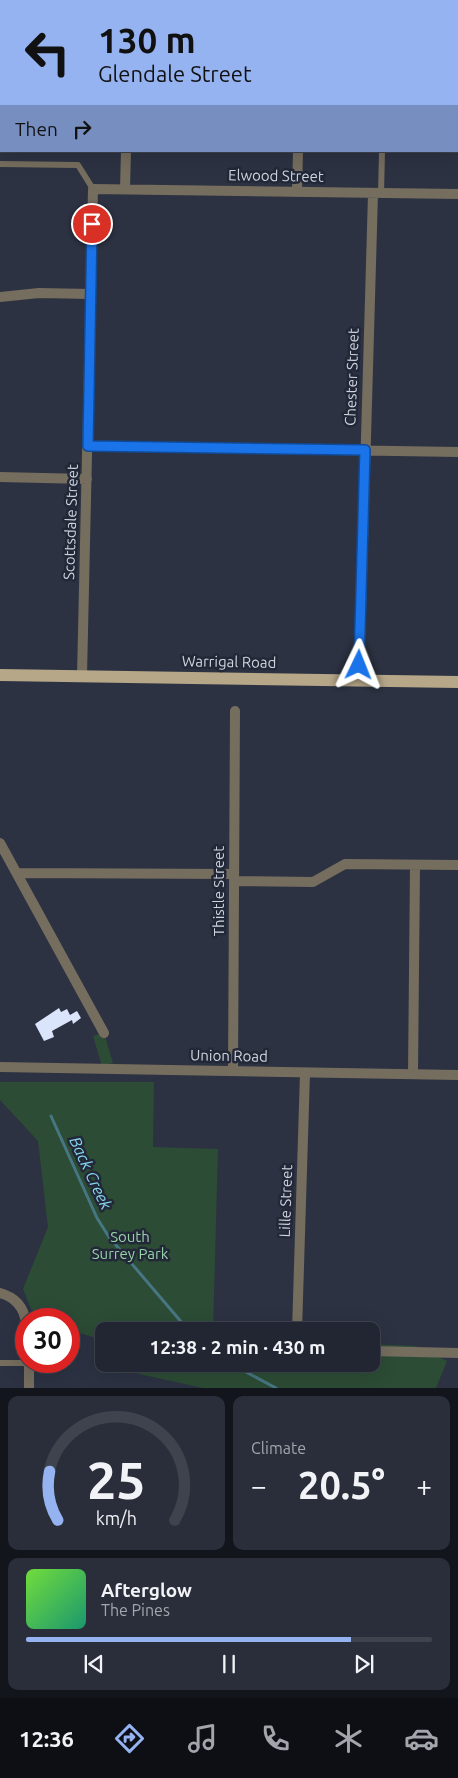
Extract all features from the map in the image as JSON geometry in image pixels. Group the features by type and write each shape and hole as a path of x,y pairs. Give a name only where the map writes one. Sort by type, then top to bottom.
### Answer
{"main road":[{"name":"Warrigal Road","path":"0,675 458,682"}],"street":[{"path":"125,189 126,152"},
{"path":"297,192 298,152"},
{"name":"Elwood Street","path":"93,189 458,194"},
{"name":"Scottsdale Street","path":"82,676 93,189"},
{"name":"Chester Street","path":"358,681 365,450 377,194"},
{"path":"0,297 39,293 91,294"},
{"path":"88,446 458,452"},
{"path":"0,477 87,479"},
{"name":"Thistle Street","path":"233,1071 235,712"},
{"path":"0,844 104,1033"},
{"path":"17,873 234,878 312,882 345,864 458,865"},
{"path":"412,1074 415,865"},
{"name":"Union Road","path":"0,1068 458,1076"},
{"name":"Lille Street","path":"296,1322 305,1073"},
{"path":"0,1293 10,1296 18,1303 20,1308"},
{"path":"380,1351 458,1353"},
{"path":"29,1373 29,1388"}],"lane":[{"path":"377,194 382,152"},
{"path":"0,164 78,165 93,189"},
{"path":"0,1363 15,1362"}],"green space":[{"path":"104,1033 113,1063 102,1066 93,1036"},
{"name":"South Surrey Park","path":"0,1082 154,1082 153,1147 218,1149 213,1322 95,1322 95,1338 80,1333 80,1308 31,1308 23,1289 48,1227 38,1141 0,1100"},
{"path":"380,1344 416,1346 447,1361 436,1388 203,1388 137,1372 380,1372"}],"building":[{"path":"59,1008 61,1012 67,1009 70,1015 77,1011 81,1018 73,1024 72,1020 52,1031 54,1037 44,1041 35,1024"}],"waterway":[{"name":"Back Creek","path":"51,1116 97,1218 109,1237 181,1322"},
{"name":"Back Creek","path":"246,1372 276,1388"}],"route":[{"path":"92,224 88,446 365,450 359,665"}]}
